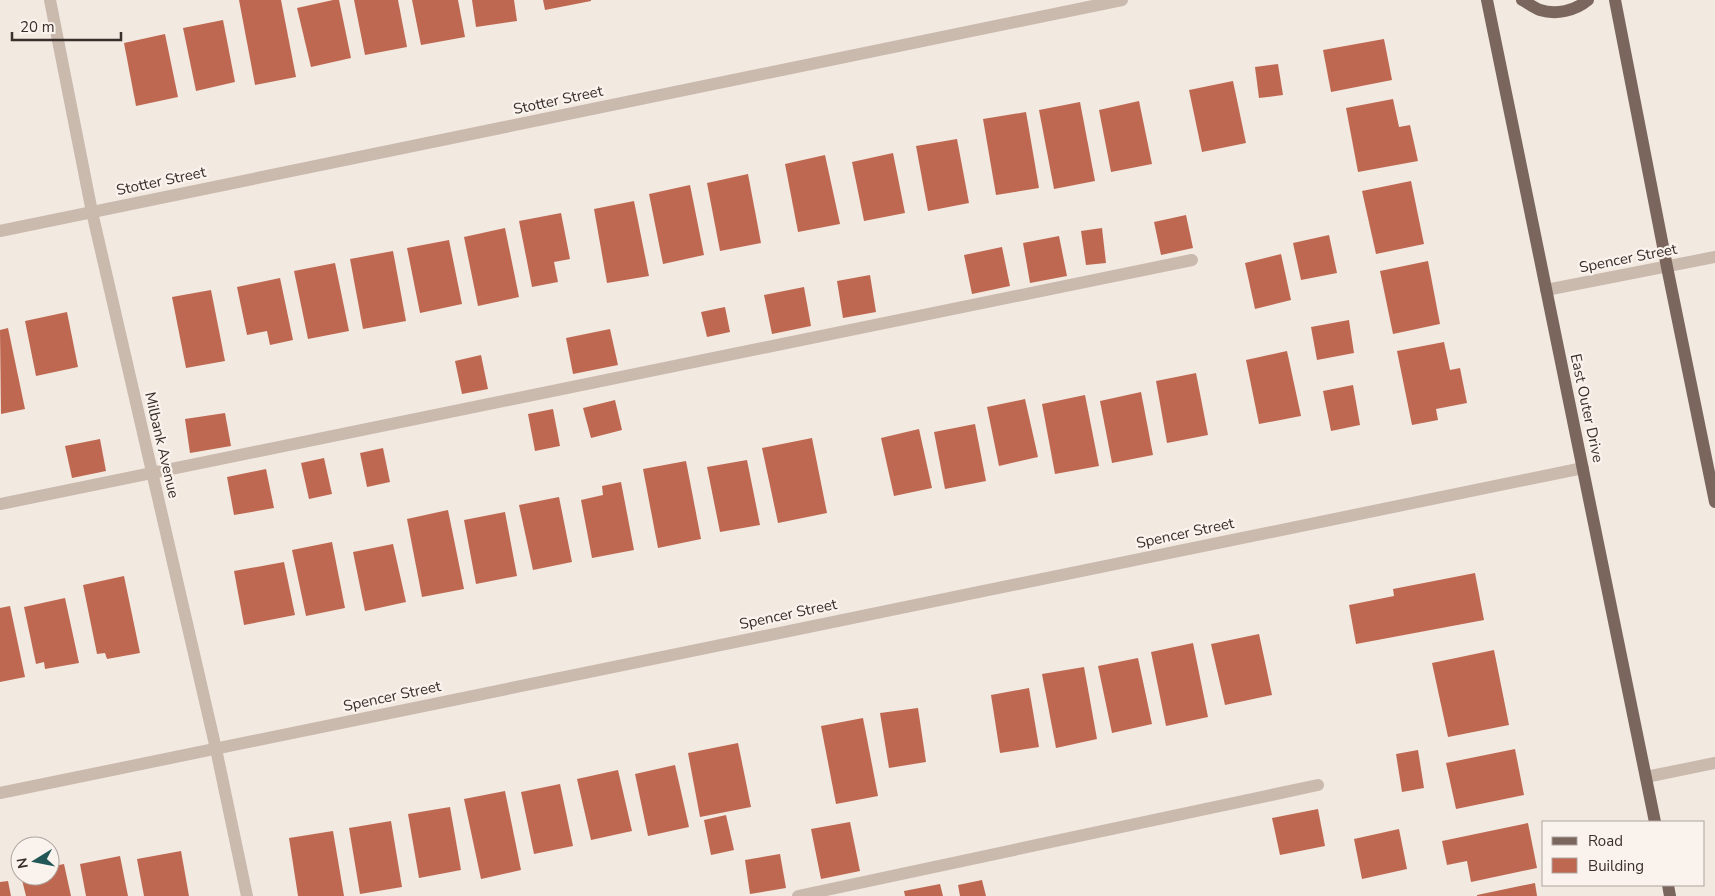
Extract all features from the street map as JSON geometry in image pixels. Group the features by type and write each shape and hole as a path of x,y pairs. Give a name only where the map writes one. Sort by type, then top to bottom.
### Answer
{"main road":[{"name":"East Outer Drive","path":"1487,0 1655,821"},
{"path":"1522,0 1539,10 1560,13 1583,4 1588,0"},
{"path":"1615,0 1666,267 1715,502"}],"street":[{"name":"Milbank Avenue","path":"50,0 92,212 216,748 247,896"},
{"name":"Stotter Street","path":"0,232 1083,4 1122,0"},
{"name":"Spencer Street","path":"1546,290 1715,257"},
{"path":"0,504 1192,260"},
{"name":"Spencer Street","path":"0,793 1583,468"},
{"path":"1646,777 1715,763"},
{"path":"798,896 1318,785"}],"building":[{"path":"239,0 281,0 296,77 255,85"},
{"path":"339,0 351,58 311,67 297,8"},
{"path":"354,0 398,0 407,47 365,55"},
{"path":"412,0 458,0 465,37 421,45"},
{"path":"472,0 514,0 517,21 476,27"},
{"path":"543,0 591,0 591,1 545,10"},
{"path":"223,20 235,82 196,91 183,28"},
{"path":"165,34 178,97 136,106 124,43"},
{"path":"1384,39 1392,80 1331,92 1323,50"},
{"path":"1278,64 1283,95 1259,98 1255,67"},
{"path":"1233,81 1246,143 1202,152 1189,90"},
{"path":"1393,99 1399,127 1410,125 1418,161 1358,172 1346,108"},
{"path":"1139,101 1152,164 1111,172 1099,110"},
{"path":"1080,102 1095,181 1054,189 1039,110"},
{"path":"1026,112 1039,188 996,195 983,119"},
{"path":"957,139 969,203 928,211 916,146"},
{"path":"893,153 905,213 864,221 852,162"},
{"path":"825,155 840,224 798,232 785,164"},
{"path":"748,174 761,243 720,251 707,183"},
{"path":"1411,181 1424,244 1376,254 1362,191"},
{"path":"690,185 704,255 663,264 649,194"},
{"path":"634,201 649,276 607,283 594,209"},
{"path":"561,213 570,259 554,262 558,282 532,287 519,221"},
{"path":"1186,215 1193,248 1161,255 1154,222"},
{"path":"505,228 519,297 478,306 464,237"},
{"path":"1102,228 1106,263 1086,265 1081,231"},
{"path":"1329,235 1337,273 1301,280 1293,243"},
{"path":"1059,236 1067,276 1030,283 1023,243"},
{"path":"449,240 462,304 420,313 407,248"},
{"path":"1002,247 1010,286 972,294 964,255"},
{"path":"393,251 406,321 363,329 350,259"},
{"path":"1281,254 1291,300 1255,309 1245,263"},
{"path":"1428,261 1440,324 1393,334 1380,271"},
{"path":"335,263 349,331 308,339 294,271"},
{"path":"870,275 876,312 843,318 837,281"},
{"path":"280,278 293,340 270,345 267,331 247,335 237,287"},
{"path":"804,287 811,326 772,334 764,295"},
{"path":"211,290 225,361 186,368 172,297"},
{"path":"725,307 730,332 707,337 701,312"},
{"path":"67,312 78,367 36,376 25,321"},
{"path":"1349,320 1354,353 1317,360 1311,327"},
{"path":"8,328 25,409 1,414 0,330"},
{"path":"610,329 618,365 573,374 566,338"},
{"path":"1444,342 1450,370 1460,368 1467,403 1436,409 1438,420 1412,425 1397,351"},
{"path":"1287,351 1301,416 1259,424 1246,360"},
{"path":"481,355 488,389 462,394 455,361"},
{"path":"1196,373 1208,435 1167,443 1156,381"},
{"path":"1353,385 1360,425 1331,431 1323,391"},
{"path":"1141,392 1153,455 1112,463 1100,401"},
{"path":"1085,395 1099,466 1055,474 1042,404"},
{"path":"1025,399 1038,457 999,466 987,407"},
{"path":"615,400 622,430 591,438 583,408"},
{"path":"553,409 560,446 535,451 528,414"},
{"path":"225,413 231,446 190,453 185,419"},
{"path":"975,424 986,481 945,489 934,432"},
{"path":"919,429 932,488 894,496 881,438"},
{"path":"812,438 827,513 778,523 762,448"},
{"path":"100,439 106,471 72,478 65,446"},
{"path":"383,448 390,482 367,487 360,453"},
{"path":"324,458 332,494 309,499 301,463"},
{"path":"747,460 760,525 720,532 707,467"},
{"path":"686,461 701,539 658,548 643,469"},
{"path":"266,469 274,508 234,515 227,477"},
{"path":"621,482 634,550 592,558 581,500 603,495 602,486"},
{"path":"559,497 572,562 533,570 519,505"},
{"path":"448,510 464,589 422,597 407,519"},
{"path":"505,512 517,576 476,584 464,520"},
{"path":"332,542 345,608 306,616 292,550"},
{"path":"393,544 406,602 365,611 353,552"},
{"path":"284,562 295,615 244,625 234,571"},
{"path":"1475,573 1484,620 1356,644 1349,605 1394,596 1393,589"},
{"path":"124,576 140,653 107,659 105,653 97,654 83,585"},
{"path":"65,598 79,663 45,669 44,662 36,664 24,607"},
{"path":"10,606 25,677 0,682 0,608"},
{"path":"1259,634 1272,695 1225,705 1211,644"},
{"path":"1193,643 1208,717 1166,726 1151,652"},
{"path":"1494,650 1509,725 1448,737 1432,663"},
{"path":"1138,658 1152,724 1112,733 1098,666"},
{"path":"1084,667 1097,739 1056,748 1042,674"},
{"path":"1029,688 1039,747 1000,753 991,695"},
{"path":"918,708 926,762 889,768 880,713"},
{"path":"863,718 878,796 836,804 821,726"},
{"path":"738,743 751,807 700,817 688,753"},
{"path":"1515,749 1524,795 1456,809 1446,763"},
{"path":"1418,750 1424,788 1402,792 1396,754"},
{"path":"675,765 689,827 648,836 635,774"},
{"path":"618,770 632,831 591,840 577,779"},
{"path":"560,784 573,846 534,854 521,792"},
{"path":"505,791 521,870 481,879 464,799"},
{"path":"450,807 461,870 419,878 408,814"},
{"path":"1318,809 1325,846 1280,855 1272,818"},
{"path":"726,815 734,850 711,855 704,820"},
{"path":"391,821 402,887 360,894 349,828"},
{"path":"850,822 860,871 821,879 811,829"},
{"path":"1528,823 1537,868 1471,882 1467,861 1447,865 1442,841"},
{"path":"1399,829 1407,869 1362,879 1354,839"},
{"path":"333,831 344,896 298,896 289,838"},
{"path":"181,851 189,896 144,896 137,859"},
{"path":"780,854 786,888 750,894 745,860"},
{"path":"120,856 128,896 86,896 80,864"},
{"path":"64,864 71,896 26,896 24,886 60,886 60,865"},
{"path":"982,880 986,896 960,896 958,885"},
{"path":"8,881 11,896 0,896 0,882"},
{"path":"1535,883 1537,896 1477,896 1477,895"},
{"path":"940,884 943,896 905,896 904,891"}]}
